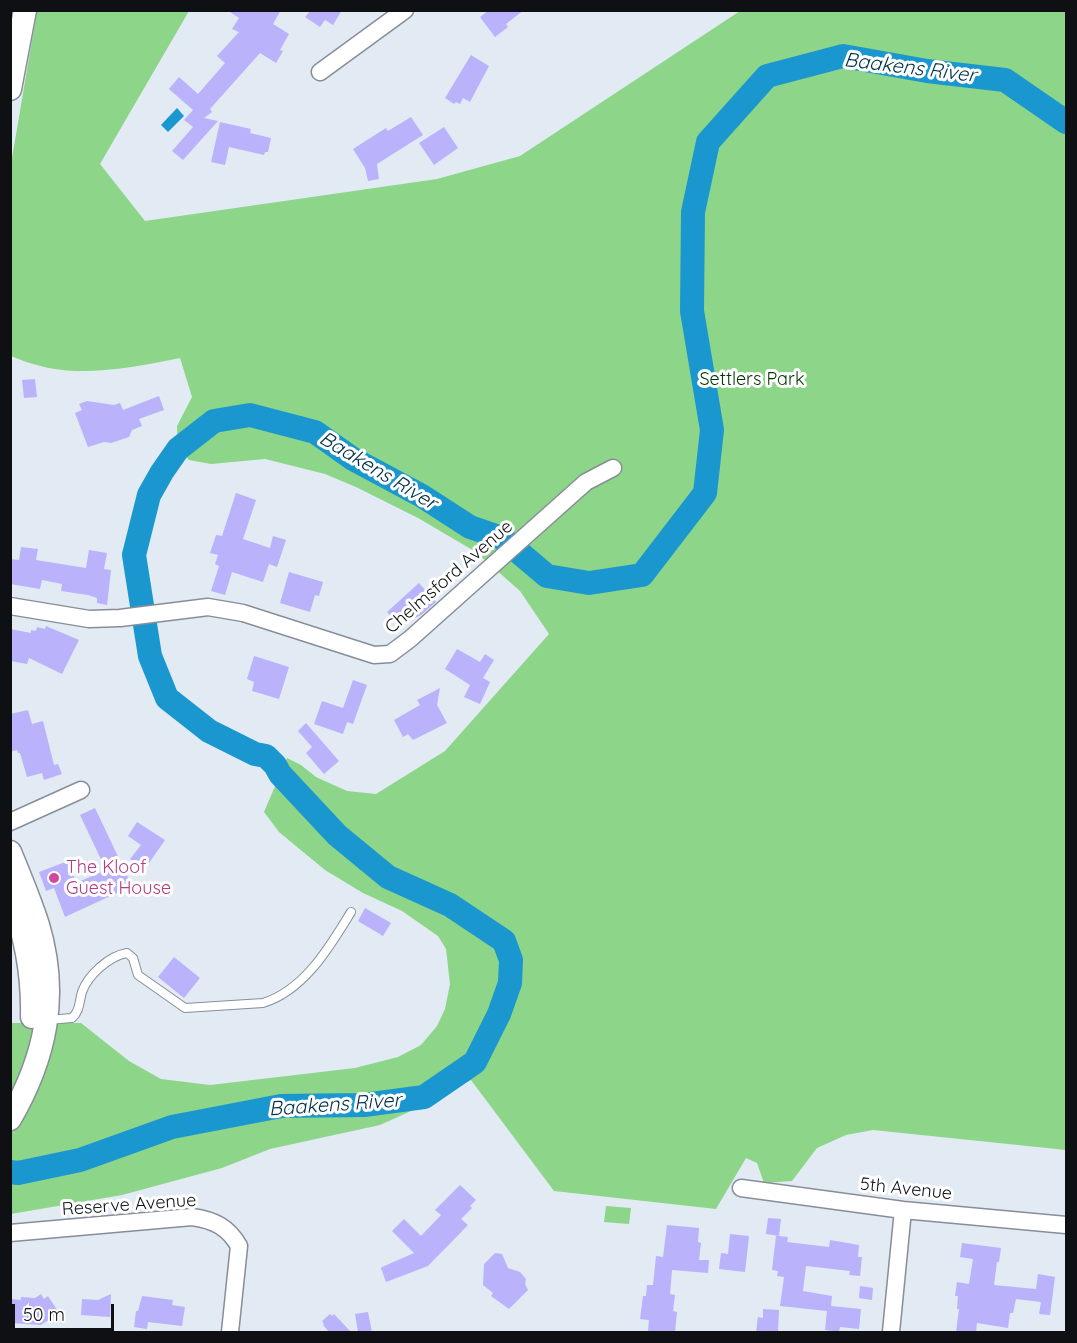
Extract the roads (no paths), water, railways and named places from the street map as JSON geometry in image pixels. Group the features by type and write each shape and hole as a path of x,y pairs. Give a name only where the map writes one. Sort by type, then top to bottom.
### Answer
{"main road":[{"path":"10,89 25,10"},
{"path":"10,852 38,926 48,981 42,1030 32,1077 10,1119"},
{"path":"10,896 20,921 42,1030 10,1091"}],"street":[{"path":"320,72 405,10"},
{"name":"Chelmsford Avenue","path":"10,606 89,619 120,618 208,607 220,608 382,656 390,654 404,644 586,482 614,468"},
{"path":"10,822 81,790"},
{"name":"5th Avenue","path":"741,1188 903,1210 1066,1225"},
{"path":"891,1332 903,1210"},
{"name":"Reserve Avenue","path":"10,1233 192,1217 211,1221 224,1227 239,1246 230,1332"}],"lane":[{"path":"42,1030 72,1018 78,1010 82,991 88,980 107,962 127,953 133,958 138,975 185,1008 271,1001 290,990 305,975 330,947 351,912"}],"water":[{"path":"177,108 184,116 168,132 161,125"}],"waterway":[{"name":"Baakens River","path":"10,1172 18,1173 80,1160 172,1127 281,1106 364,1105 424,1097 475,1062 499,1014 510,983 511,960 504,941 450,905 388,877 337,835 266,756 255,754 209,731 167,698 150,656 134,555 149,495 178,449 214,421 250,415 315,432 353,459 422,496 470,527 502,538 547,576 589,583 642,575 705,493 712,430 692,311 693,212 708,142 767,76 843,56 927,71 1005,80 1066,122"}],"place":[{"name":"The Kloof Guest House","path":"54,878"}],"park label":[{"name":"Settlers Park","path":"752,380"}]}
